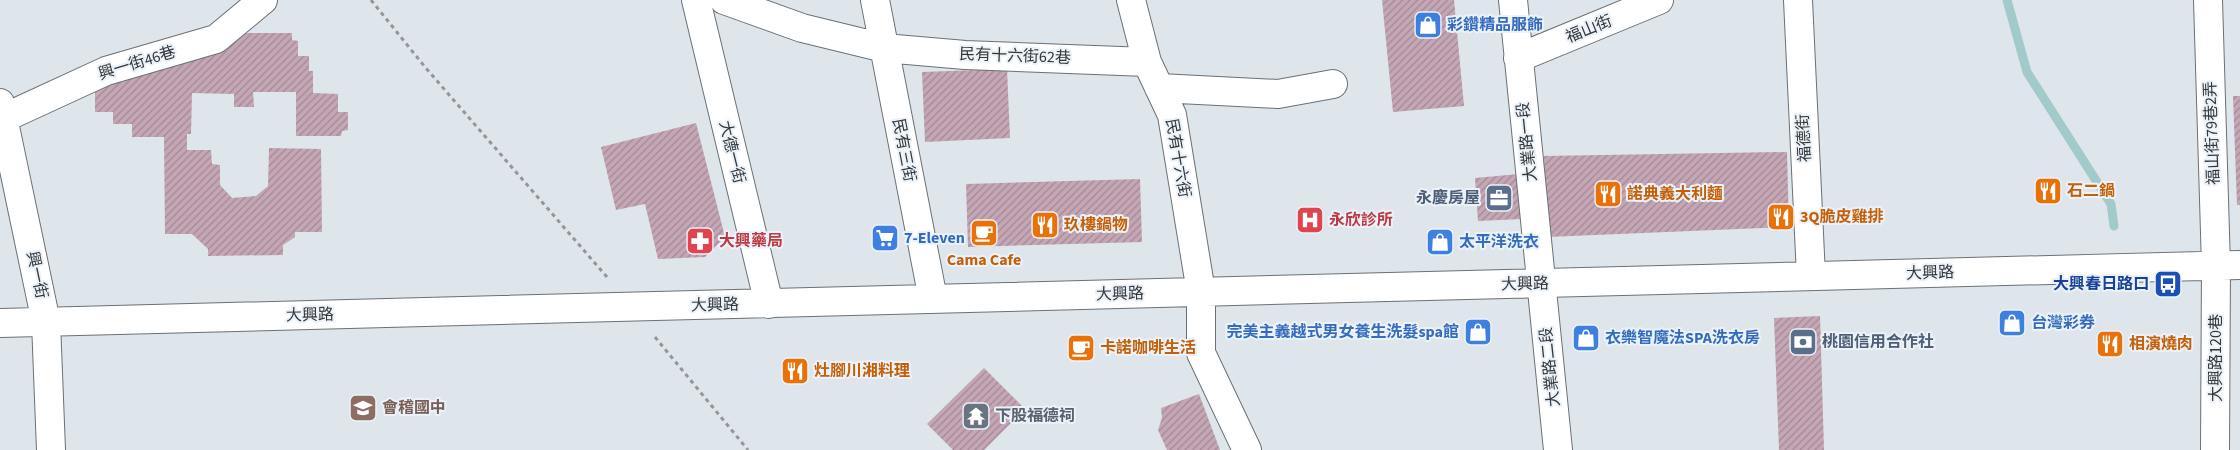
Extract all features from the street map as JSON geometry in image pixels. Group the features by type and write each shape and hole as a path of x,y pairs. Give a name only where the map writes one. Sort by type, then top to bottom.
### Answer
{"street":[{"name":"興一街46巷","path":"2,111 106,71 216,39 263,0"},
{"name":"大德一街","path":"696,0 770,304"},
{"name":"民有十六街62巷","path":"724,0 802,28 884,48 965,55 1147,62"},
{"name":"民有三街","path":"875,0 933,299"},
{"name":"民有十六街","path":"1131,0 1147,62 1172,115 1201,292 1202,353 1247,450"},
{"name":"大業路一段","path":"1512,0 1542,283"},
{"name":"福山街","path":"1518,58 1660,0"},
{"name":"福德街","path":"1798,0 1811,276"},
{"name":"福山街79巷2弄","path":"2208,0 2228,265"},
{"path":"1159,88 1278,94 1333,84"},
{"name":"興一街","path":"2,111 46,322 51,450"},
{"name":"大興路","path":"0,323 2228,265"},
{"name":"大興路120巷","path":"2215,450 2228,265"},
{"name":"大業路二段","path":"1542,283 1558,450"}],"path":[{"path":"371,0 425,67 609,279"},
{"path":"652,334 748,450"}],"building":[{"path":"1382,0 1454,0 1464,106 1393,112"},
{"path":"214,33 292,33 292,40 298,41 298,56 309,56 309,71 313,71 313,93 338,94 338,112 348,112 348,130 342,131 341,136 296,136 296,92 253,92 254,107 234,107 234,94 192,93 191,134 187,134 187,150 211,150 212,164 220,165 220,185 232,198 256,196 268,186 269,148 321,149 322,232 295,232 295,237 283,245 283,255 208,256 208,249 192,234 165,234 164,137 132,137 132,124 113,124 113,112 95,112 95,81 124,82 124,74"},
{"path":"1007,69 1010,138 925,142 922,72"},
{"path":"2233,96 2240,96 2240,205 2237,205"},
{"path":"696,123 725,237 705,257 658,259 645,204 616,210 601,147"},
{"path":"1787,152 1789,227 1547,237 1544,156"},
{"name":"永慶房屋","path":"1519,174 1522,219 1478,221 1475,178"},
{"path":"1140,179 1142,242 968,247 966,184"},
{"path":"1820,316 1824,450 1779,450 1774,318"},
{"name":"下股福德祠","path":"984,368 1025,409 984,450 953,450 927,424"},
{"path":"1199,394 1220,450 1167,450 1158,430 1162,418 1161,408"}],"waterway":[{"path":"2007,0 2027,72 2111,204 2114,226"}],"place":[{"name":"彩鑽精品服飾","path":"1428,25"},
{"name":"石二鍋","path":"2048,191"},
{"name":"諾典義大利麵","path":"1608,194"},
{"name":"永慶房屋","path":"1499,198"},
{"name":"3Q脆皮雞排","path":"1781,217"},
{"name":"永欣診所","path":"1310,220"},
{"name":"玖樓鍋物","path":"1045,225"},
{"name":"Cama Cafe","path":"984,233"},
{"name":"7-Eleven","path":"885,238"},
{"name":"大興藥局","path":"700,241"},
{"name":"太平洋洗衣","path":"1440,242"},
{"name":"大興春日路口","path":"2168,284"},
{"name":"台灣彩券","path":"2012,323"},
{"name":"完美主義越式男女養生洗髮spa館","path":"1478,332"},
{"name":"衣樂智魔法SPA洗衣房","path":"1586,338"},
{"name":"桃園信用合作社","path":"1803,342"},
{"name":"相演燒肉","path":"2110,344"},
{"name":"卡諾咖啡生活","path":"1081,348"},
{"name":"灶腳川湘料理","path":"795,371"},
{"name":"會稽國中","path":"363,408"},
{"name":"下股福德祠","path":"976,416"}]}
